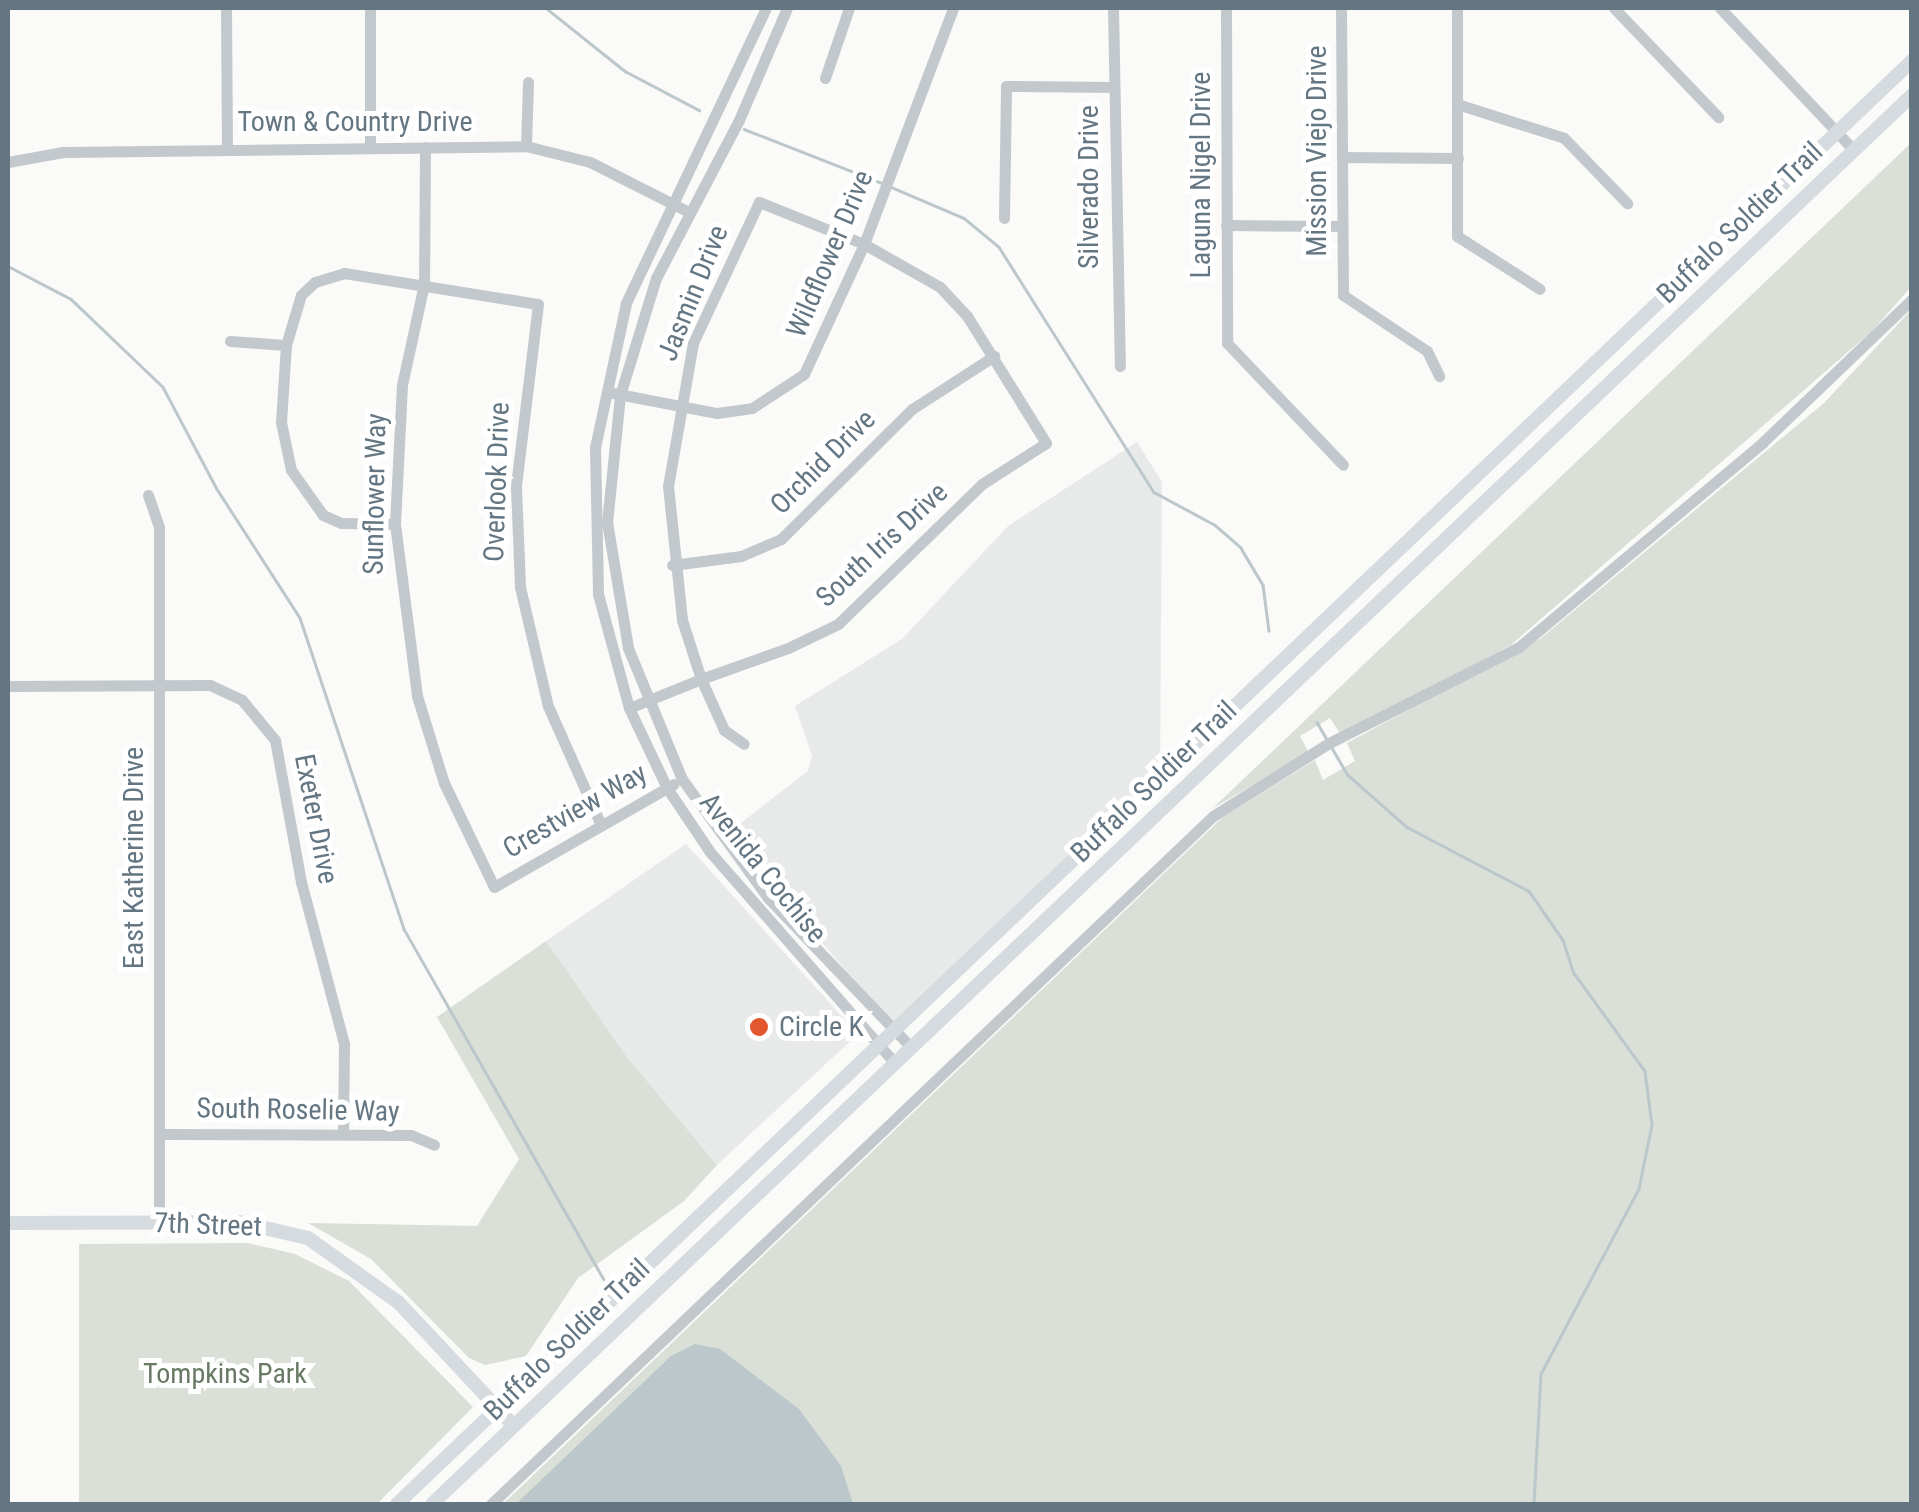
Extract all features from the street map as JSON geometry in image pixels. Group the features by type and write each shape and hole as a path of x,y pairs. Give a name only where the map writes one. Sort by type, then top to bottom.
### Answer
{"main road":[{"name":"Buffalo Soldier Trail","path":"397,1504 1912,61"},
{"name":"Buffalo Soldier Trail","path":"432,1504 893,1060 1912,95"},
{"name":"7th Street","path":"8,1223 257,1224 308,1238 399,1303 512,1425"}],"street":[{"path":"226,8 227,148"},
{"path":"370,8 370,148"},
{"name":"Avenida Cochise","path":"766,8 670,203 626,304 602,390 593,522 598,594 629,708 667,788 710,852 893,1060"},
{"name":"Avenida Cochise","path":"787,8 739,120 656,278 620,395 607,522 616,592 646,701 682,779 768,898 909,1046"},
{"path":"826,78 848,8"},
{"name":"Wildflower Drive","path":"602,390 717,414 752,408 804,374 864,244 954,8"},
{"name":"Silverado Drive","path":"1113,8 1120,366"},
{"name":"Laguna Nigel Drive","path":"1226,8 1227,343 1343,464"},
{"name":"Mission Viejo Drive","path":"1341,8 1343,295 1428,351 1440,376"},
{"path":"1457,8 1458,236 1540,289"},
{"path":"1614,8 1718,117"},
{"path":"1720,8 1854,150"},
{"path":"526,146 528,82"},
{"path":"1004,218 1006,86 1113,87"},
{"path":"1457,104 1564,138 1627,203"},
{"name":"Town & Country Drive","path":"8,162 62,152 526,146 590,162 689,212"},
{"name":"Sunflower Way","path":"426,148 424,284 402,385 395,524 417,696 444,783 494,887"},
{"path":"1342,157 1458,158"},
{"name":"Jasmin Drive","path":"744,744 724,730 701,679 672,566 668,486 678,407 693,343 759,202 864,244"},
{"path":"1226,225 1342,226"},
{"path":"864,244 940,287 994,356"},
{"path":"395,524 341,523 305,496 291,470 281,422 286,346 292,309 315,282 344,274 424,284"},
{"name":"Overlook Drive","path":"424,284 538,304 516,487 520,587 548,706 600,823"},
{"path":"491,1504 1213,816 1329,743 1518,646 1763,442 1912,299"},
{"path":"230,341 286,346"},
{"name":"South Iris Drive","path":"629,708 838,624 982,484 1046,443 994,356"},
{"name":"Orchid Drive","path":"672,566 742,556 781,539 912,409 994,356"},
{"name":"East Katherine Drive","path":"148,496 159,526 160,1222"},
{"name":"Exeter Drive","path":"8,686 210,685 242,700 275,740 300,882 344,1044 343,1133"},
{"name":"Crestview Way","path":"494,887 682,779"},
{"name":"South Roselie Way","path":"159,1134 410,1135 434,1146"}],"shaded area":[{"path":"1137,442 1162,482 1160,776 894,1028 729,832 808,771 812,756 795,706 902,639 1008,526"},
{"path":"686,844 858,1034 717,1165 627,1057 546,941"},
{"path":"695,1344 720,1349 799,1409 841,1466 853,1504 516,1504 671,1356"}],"green space":[{"path":"1911,143 1911,287 1872,331 1511,645 1341,735 1330,718 1300,736 1309,753 1213,808"},
{"path":"1911,310 1911,1504 503,1504 1223,817 1315,760 1323,780 1355,761 1347,743 1540,639 1824,403"},
{"path":"546,941 627,1057 717,1165 684,1201 578,1278 526,1356 485,1365 469,1358 371,1259 308,1223 477,1226 519,1159 437,1017"},
{"name":"Tompkins Park","path":"247,1243 295,1254 349,1281 473,1407 377,1504 79,1504 79,1244"}],"waterway":[{"path":"546,8 625,71 699,110"},
{"path":"744,129 884,184"},
{"path":"891,187 964,218 999,247 1154,492 1215,525 1241,548 1263,585 1269,631"},
{"path":"8,266 71,299 163,387 217,489 300,618 404,929 604,1279"},
{"path":"1317,722 1327,739"},
{"path":"1331,746 1348,775 1407,827 1529,891 1563,940 1574,973 1645,1071 1652,1125 1639,1189 1541,1374 1534,1504"}],"place":[{"name":"Circle K","path":"759,1027"}]}
